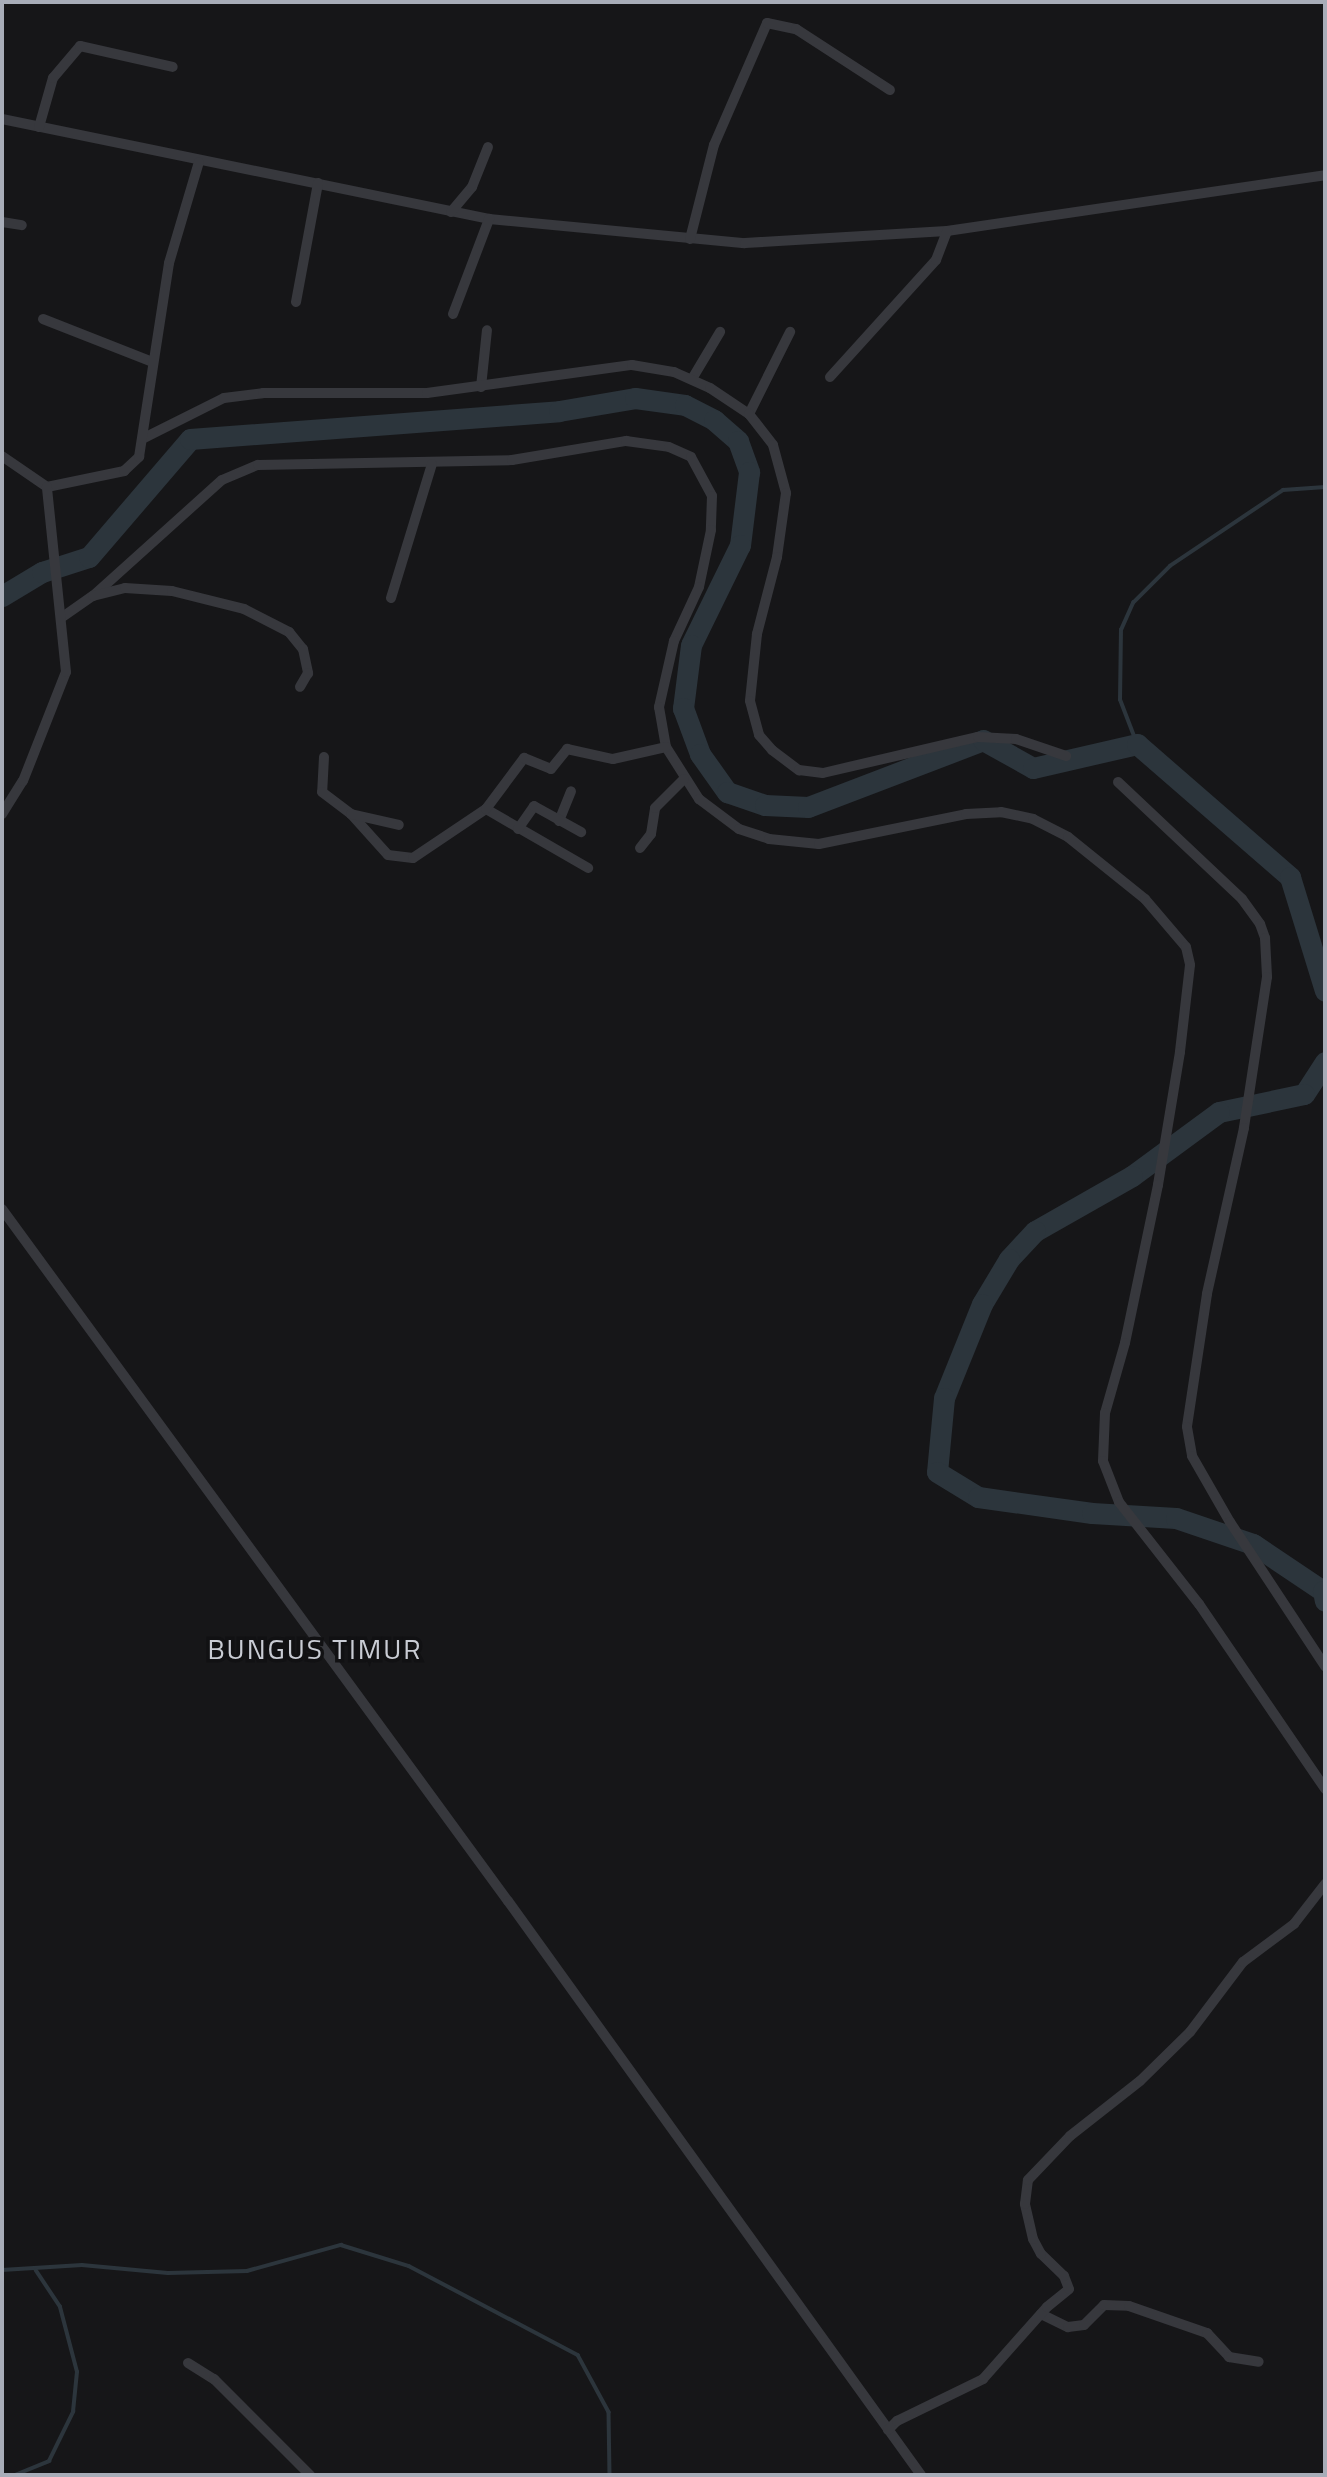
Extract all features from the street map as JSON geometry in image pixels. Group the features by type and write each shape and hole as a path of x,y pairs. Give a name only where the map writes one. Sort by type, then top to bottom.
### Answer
{"street":[{"path":"690,239 714,145 767,23 796,29 890,90"},
{"path":"39,127 53,78 80,46 173,67"},
{"path":"2,119 199,162 318,183 489,219 690,239 786,244 947,231 1325,175"},
{"path":"451,212 472,187 488,147"},
{"path":"2,456 47,486 124,471 139,457 169,263 199,162"},
{"path":"296,302 318,183"},
{"path":"453,314 489,219"},
{"path":"2,222 22,225"},
{"path":"830,377 922,277 944,247 947,231"},
{"path":"43,319 153,362"},
{"path":"481,387 488,330"},
{"path":"693,378 720,332"},
{"path":"750,411 790,332"},
{"path":"144,438 224,398 263,393 427,393 632,365 693,378 750,411 773,445 786,493 777,557 757,634 750,701 758,735 783,760 799,770 824,773 978,737 1000,737 1066,756"},
{"path":"61,618 93,596 204,495 237,472 291,462 432,464 533,458 626,441 669,447 691,457 712,496 705,562 699,587 674,641 659,694 666,747 682,781 699,799 739,829 769,839 819,844 966,814 1014,814 1069,837 1145,900 1177,933 1190,965 1168,1124 1158,1185 1103,1429 1103,1461 1119,1502 1199,1604 1325,1789"},
{"path":"391,598 432,464"},
{"path":"2,814 23,781 63,685 61,618 47,486"},
{"path":"93,596 125,588 172,591 244,609 272,621 289,632 303,649 308,673 300,687"},
{"path":"324,757 321,792 351,814 375,845 406,860 485,809 524,758 551,769 567,749 613,759 666,747"},
{"path":"640,848 651,834 653,812 682,781"},
{"path":"1118,782 1242,899 1261,924 1267,977 1244,1128 1207,1294 1188,1412 1192,1456 1230,1522 1325,1666"},
{"path":"559,821 570,792"},
{"path":"518,828 531,807 581,832"},
{"path":"485,809 588,868"},
{"path":"351,814 399,825"},
{"path":"2,1209 920,2475"},
{"path":"888,2430 897,2421 983,2379 1041,2314 1069,2289 1064,2276 1041,2254 1033,2239 1025,2204 1028,2180 1070,2136 1140,2081 1180,2042 1243,1962 1294,1924 1325,1884"},
{"path":"1041,2314 1068,2326 1084,2325 1104,2305 1129,2306 1207,2333 1229,2357 1259,2362"},
{"path":"188,2363 214,2379 310,2475"}],"waterway":[{"path":"2,596 42,572 89,557 190,439 559,411 635,398 685,405 714,420 738,441 749,472 740,545 691,645 683,708 700,754 727,792 765,805 808,807 983,740 1033,768 1137,744 1290,877 1325,991"},
{"path":"1137,744 1120,700 1121,630 1133,603 1170,566 1283,490 1325,487"},
{"path":"1325,1062 1304,1094 1219,1112 1132,1176 1035,1231 1009,1259 982,1304 944,1398 937,1472 978,1497 1092,1513 1176,1518 1253,1544 1323,1591 1325,1601"},
{"path":"2,2270 82,2265 168,2273 247,2271 341,2245 409,2266 578,2355 609,2412 610,2475"},
{"path":"15,2475 49,2461 73,2412 77,2372 60,2307 36,2271"}],"district":[{"name":"BUNGUS TIMUR","path":"315,1649"}]}
